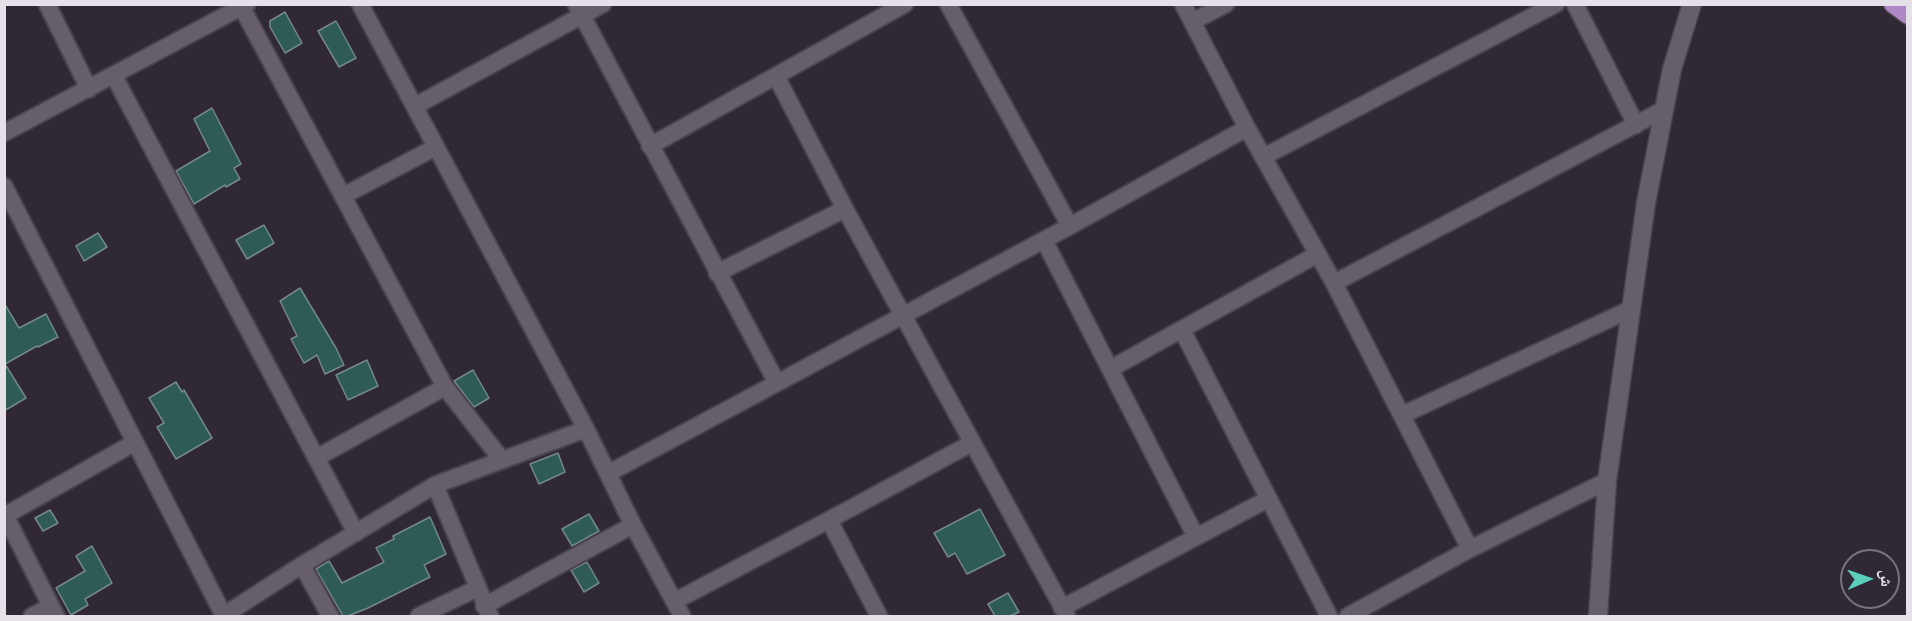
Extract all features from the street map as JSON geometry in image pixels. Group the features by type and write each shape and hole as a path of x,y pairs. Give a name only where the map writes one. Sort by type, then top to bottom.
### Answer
{"highway":[{"path":"1893,4 1908,15"}],"street":[{"path":"47,4 89,89"},
{"path":"360,4 586,429 633,525 682,616"},
{"path":"415,106 579,10 603,4"},
{"path":"650,146 905,4"},
{"path":"948,4 1070,226"},
{"path":"1183,4 1247,128 1334,283 1470,549"},
{"path":"1192,22 1226,4"},
{"path":"1263,157 1556,4"},
{"path":"1575,4 1636,125"},
{"path":"1598,616 1607,481 1629,310 1663,110 1672,69 1692,4"},
{"path":"4,133 242,6 445,387 502,460"},
{"path":"579,10 777,383"},
{"path":"114,76 356,533"},
{"path":"776,76 845,209 1065,612 1196,537 1268,499"},
{"path":"1334,283 1663,110"},
{"path":"609,473 1070,226 1247,128"},
{"path":"343,196 435,147"},
{"path":"4,186 223,616 302,565 435,485 586,429"},
{"path":"717,273 845,209"},
{"path":"1044,240 1196,537"},
{"path":"1110,369 1318,254"},
{"path":"1402,414 1629,310"},
{"path":"1182,330 1329,616"},
{"path":"316,458 445,387"},
{"path":"32,616 54,611 5,514 134,443"},
{"path":"675,601 972,443"},
{"path":"1348,616 1470,549 1607,481"},
{"path":"435,485 487,611 633,525"},
{"path":"829,520 879,616"},
{"path":"302,565 330,616"},
{"path":"419,616 478,588"}],"building":[{"path":"285,12 302,43 285,53 270,27 270,21"},
{"path":"336,21 356,58 339,67 318,31"},
{"path":"212,108 241,164 234,168 240,179 226,187 225,185 194,204 176,171 210,151 194,119"},
{"path":"264,225 274,243 247,259 236,240"},
{"path":"98,233 107,247 84,261 76,246"},
{"path":"300,288 344,365 325,374 317,355 304,363 291,339 297,336 280,301"},
{"path":"4,303 19,328 46,314 58,337 5,364 26,398 4,411"},
{"path":"367,360 378,386 348,400 336,375"},
{"path":"473,370 489,398 474,407 454,381"},
{"path":"176,382 182,392 184,390 212,438 176,459 157,427 164,423 149,398"},
{"path":"558,453 565,472 539,484 530,464"},
{"path":"980,509 1005,555 967,574 955,553 948,557 934,533"},
{"path":"50,510 58,523 43,531 35,518"},
{"path":"589,514 599,531 572,546 562,529"},
{"path":"430,517 446,554 424,565 430,577 368,608 343,616 316,569 329,561 342,583 384,562 376,548 394,539 393,536"},
{"path":"92,546 112,583 85,599 88,605 71,615 56,588 85,571 76,556"},
{"path":"587,562 599,583 584,592 571,570"},
{"path":"1008,593 1019,612 1010,616 995,616 988,604"}]}
